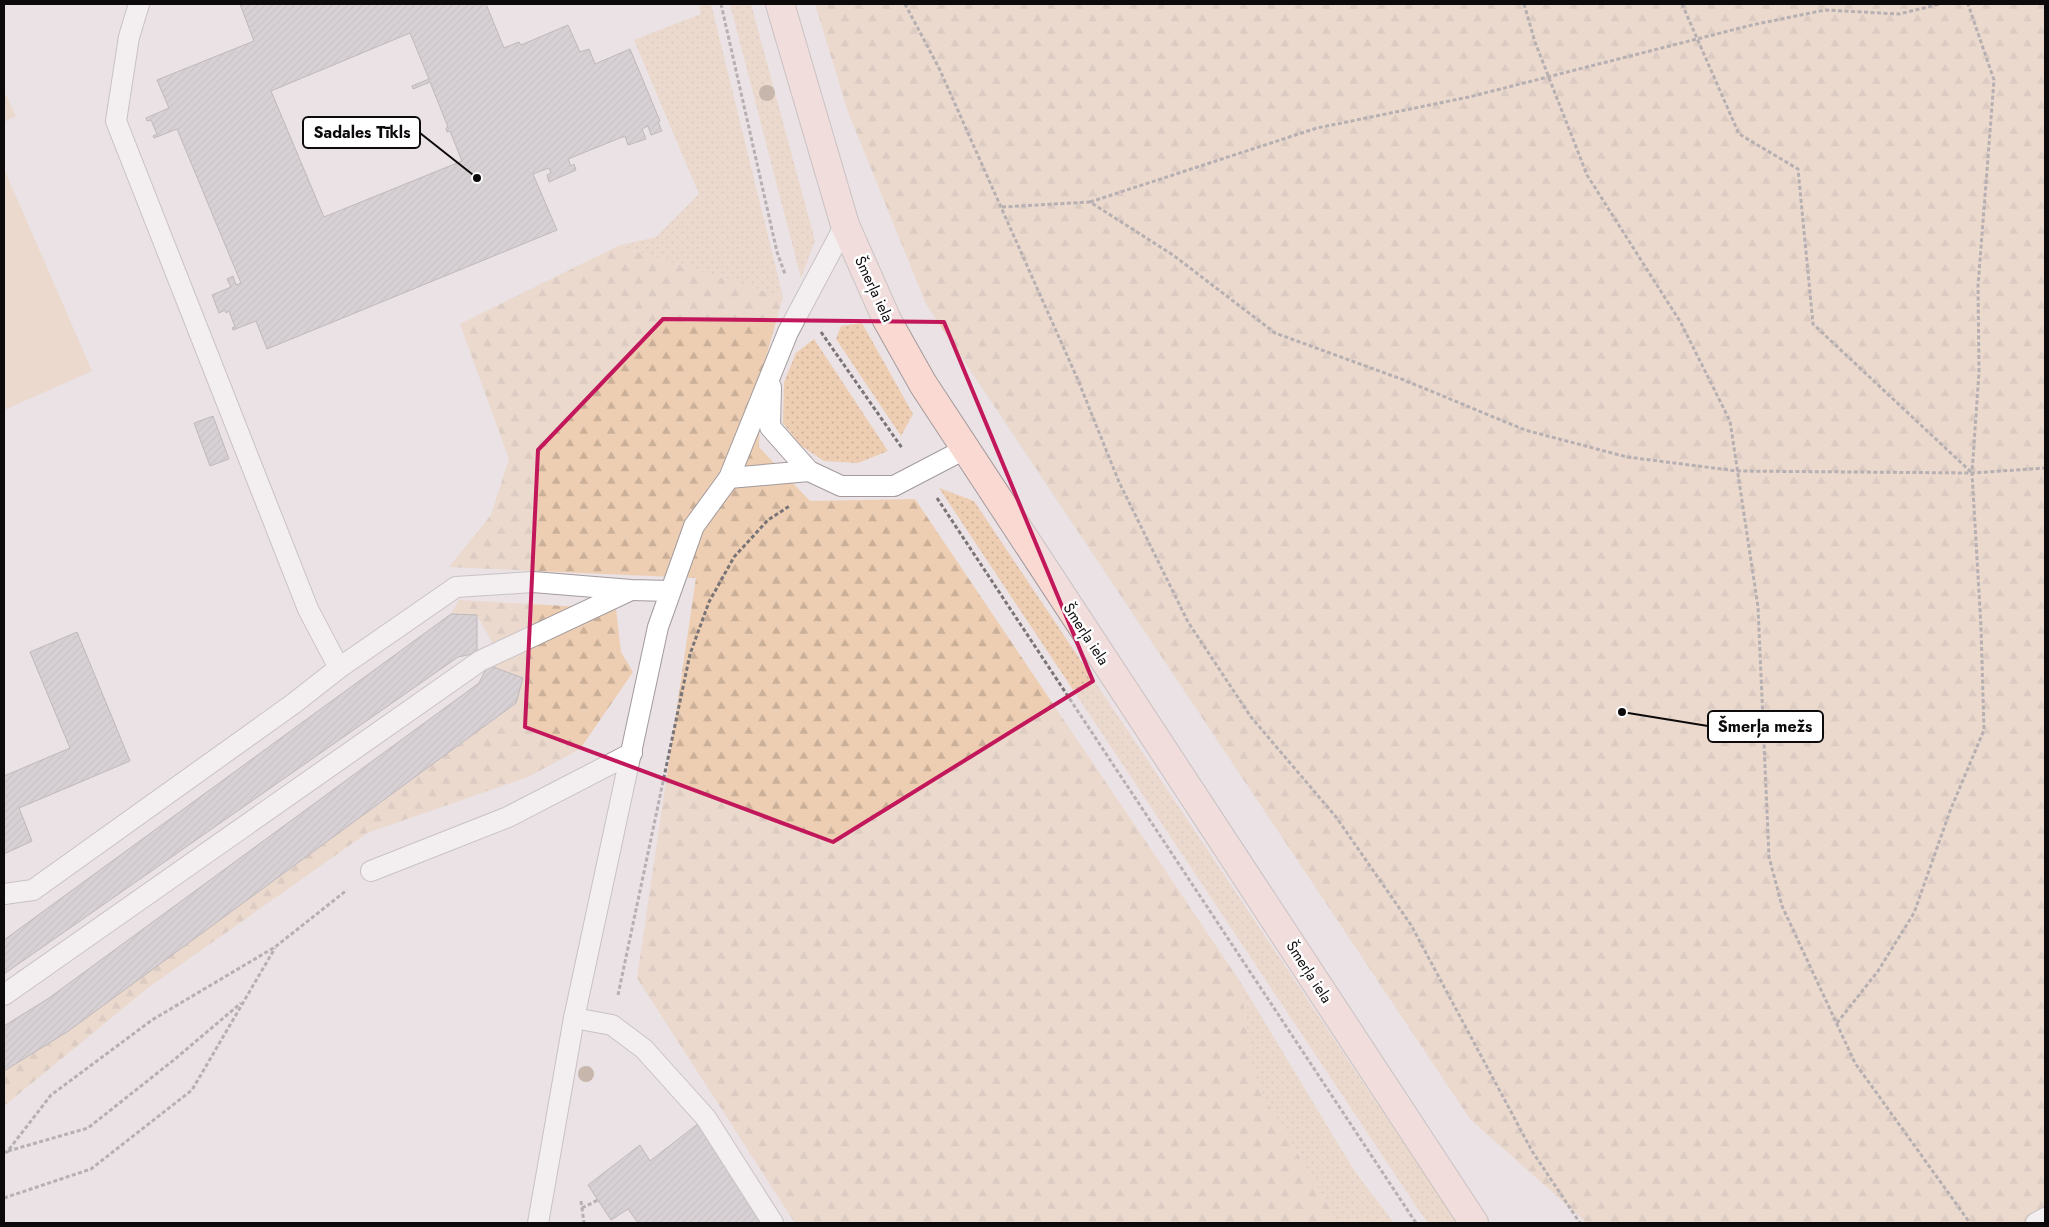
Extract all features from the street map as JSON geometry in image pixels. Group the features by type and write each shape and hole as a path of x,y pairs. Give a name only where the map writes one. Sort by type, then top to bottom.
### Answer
{"street":[{"name":"Šmerļa iela","path":"780,4 845,225 887,320 923,384 1474,1223"}],"lane":[{"path":"139,4 129,36 116,121 308,610 339,668"},
{"path":"538,1223 574,1018 658,627 694,526 729,478 788,332 845,225"},
{"path":"772,372 770,427 809,472 841,486 894,486 964,449"},
{"path":"729,478 809,472"},
{"path":"4,894 33,890 339,668 456,586 533,582 631,590 670,591"},
{"path":"4,995 480,661 631,590"},
{"path":"371,871 508,817 632,752"},
{"path":"574,1018 612,1025 644,1049 706,1118 773,1223"},
{"path":"2036,1223 2045,1218"}],"path":[{"path":"721,4 777,252 786,278 801,308 821,332 897,442 921,472 1416,1223"},
{"path":"905,4 939,68 1002,207 1078,380 1119,482 1188,622 1251,717 1336,817 1411,926 1532,1150 1580,1223"},
{"path":"1524,4 1535,42 1587,175 1681,323 1730,421 1758,607 1769,857 1782,906 1855,1063 1970,1223"},
{"path":"1682,4 1739,134 1798,170 1813,324 1972,473"},
{"path":"1002,207 1090,202 1316,128 1469,97 1697,38 1825,10 1899,14 1940,4"},
{"path":"1837,1023 1878,971 1914,913 1950,811 1984,730 1981,627 1972,473 1979,372 1978,286 1994,80 1968,4"},
{"path":"1090,202 1173,255 1274,334 1404,380 1525,430 1627,458 1737,471 1972,473 2045,468"},
{"path":"612,1025 690,654 709,602 734,557 768,520 788,506 796,504"},
{"path":"5,1152 51,1095 152,1020 275,947 371,871"},
{"path":"4,1198 91,1169 192,1090 275,947"},
{"path":"5,1152 88,1128 244,1001"},
{"path":"582,1208 598,1200"},
{"path":"581,1201 584,1223"}],"highlighted area":[{"path":"663,319 944,322 1093,681 833,842 525,727 538,450"}],"green space":[{"path":"699,4 711,4 783,297 618,246 656,237 699,194 634,40 701,14"},
{"path":"730,4 751,4 815,241 801,278"},
{"path":"815,4 2045,4 2045,1223 1587,1223 1470,1119 926,304 848,112"},
{"path":"4,91 16,116 4,122"},
{"path":"4,169 92,371 4,410"},
{"path":"618,246 783,297 761,375 759,447 810,501 915,499 1241,983 1254,1079 1338,1223 795,1223 637,978 696,578 449,567 491,515 509,459 460,324"},
{"path":"862,323 913,414 901,436 836,339 841,326"},
{"path":"814,339 888,451 858,463 824,461 800,445 783,423 784,382 796,353"},
{"path":"939,488 974,501 1457,1223 1428,1223 1420,1212"},
{"path":"459,600 616,609 621,652 633,672 580,749 528,777 367,833 149,987 4,1106 4,1071 67,1032 516,703 523,678 488,665 498,653 477,615 451,614"},
{"path":"1241,983 1355,1172 1394,1223 1338,1223 1254,1079"}],"building":[{"path":"240,4 486,4 504,48 519,42 521,45 568,25 580,52 589,49 595,64 630,49 660,121 658,122 662,131 651,135 648,126 642,129 646,139 628,145 625,136 568,159 571,166 574,164 576,170 549,182 547,175 551,173 549,168 533,174 557,230 267,349 256,321 233,330 232,328 235,327 229,311 226,313 225,310 219,313 212,295 231,287 227,279 233,276 236,285 241,283 177,129 154,138 153,136 157,134 151,120 147,121 146,118 169,108 157,80 254,41","holes":["410,33 429,79 412,86 413,89 430,82 448,127 446,128 447,132 450,131 462,161 324,217 271,91"]},
{"path":"213,416 229,459 210,466 194,423"},
{"path":"451,614 477,615 477,653 458,657 4,974 4,940"},
{"path":"77,632 130,761 19,808 32,841 4,854 4,776 70,748 30,652"},
{"path":"488,665 523,678 516,703 67,1032 4,1071 4,1026 49,998 479,683"},
{"path":"699,1123 762,1223 638,1223 628,1209 611,1220 588,1185 640,1145 650,1161"}],"place":[{"name":"Sadales Tīkls","path":"477,178"},
{"name":"Šmerļa mežs","path":"1622,712"}]}
